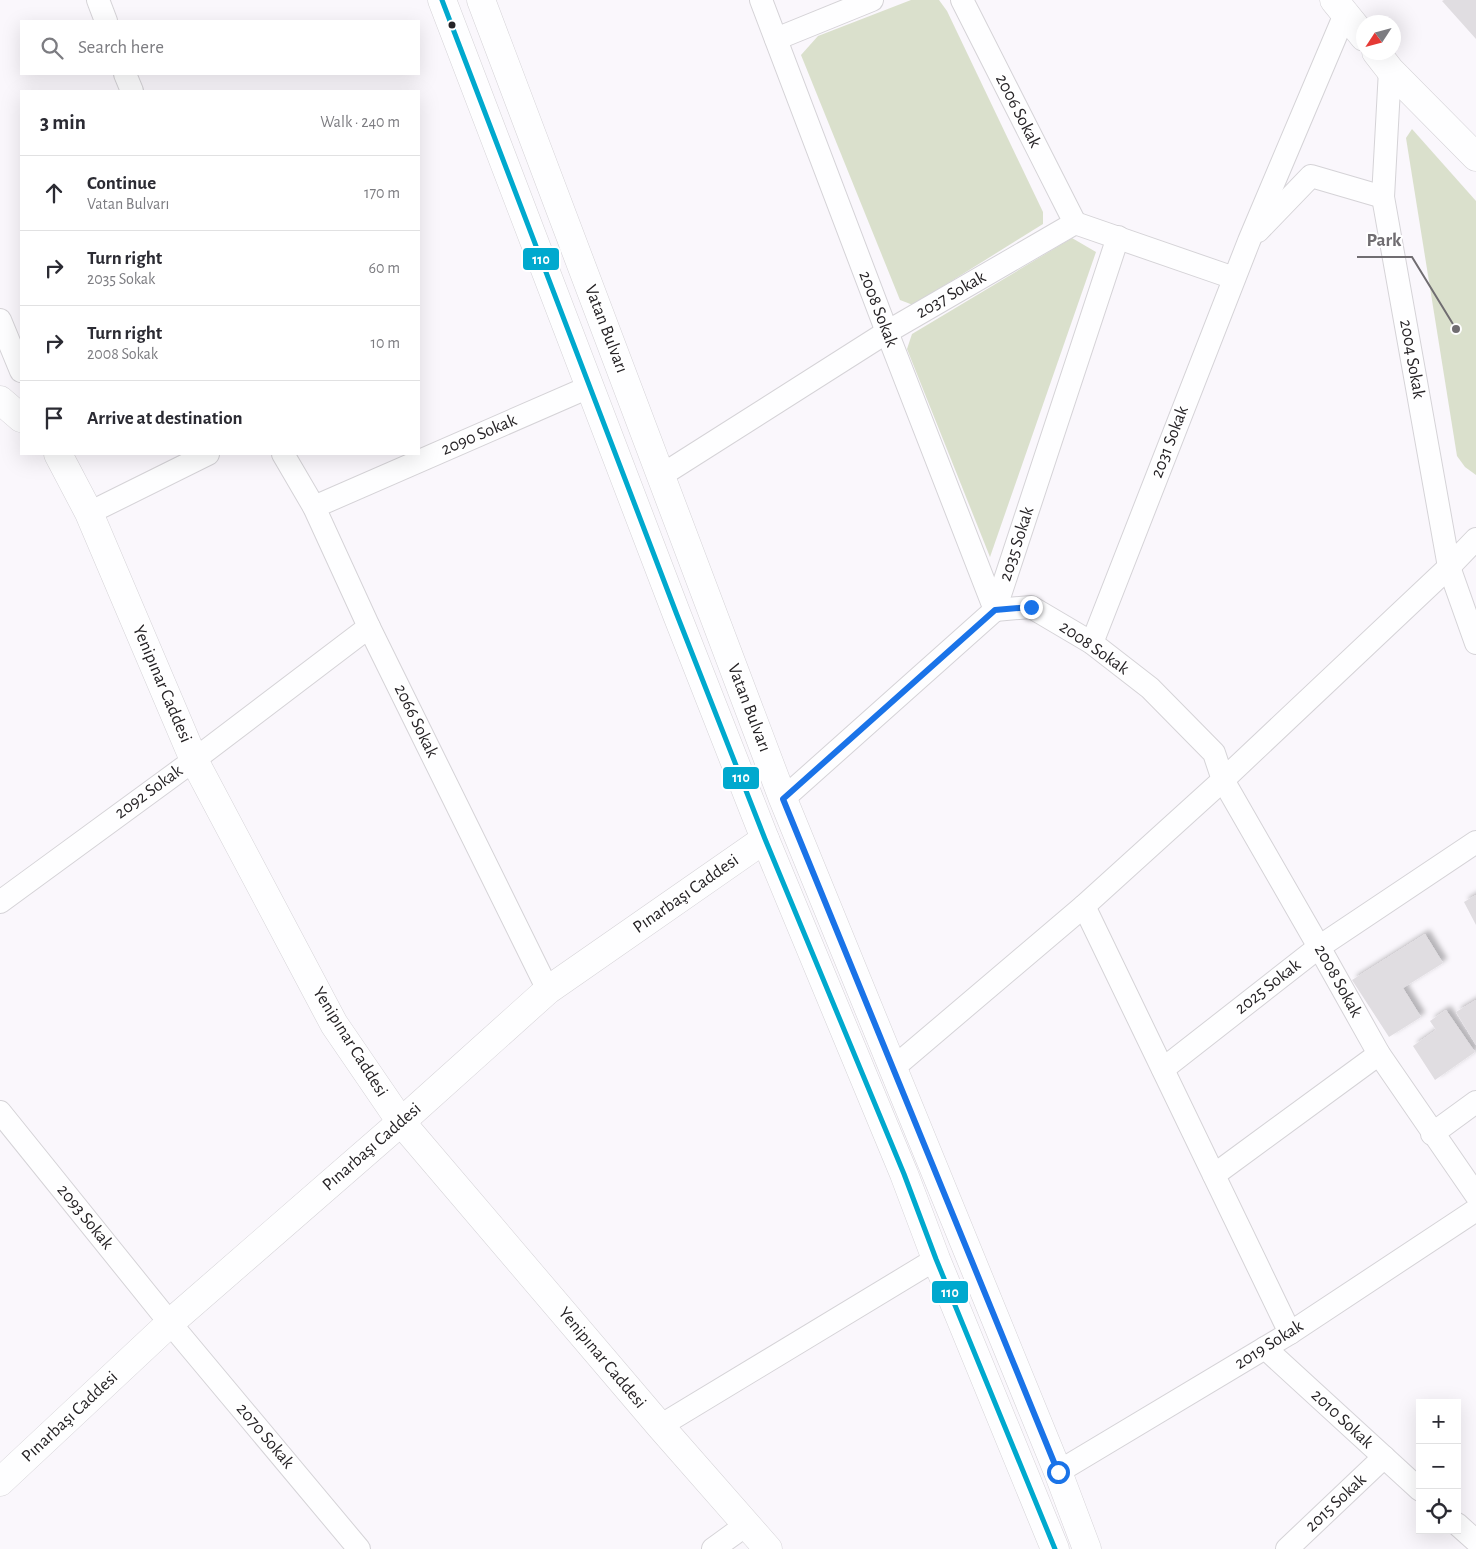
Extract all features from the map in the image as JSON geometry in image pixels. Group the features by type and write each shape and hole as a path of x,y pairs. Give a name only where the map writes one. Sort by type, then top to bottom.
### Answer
{"main road":[{"name":"Vatan Bulvarı","path":"442,0 765,840 904,1174 936,1259 1055,1549"},
{"name":"Vatan Bulvarı","path":"481,0 783,799 1058,1472 1087,1549"},
{"path":"1339,7 1356,27"},
{"path":"1383,61 1476,156"},
{"path":"0,400 20,417"},
{"name":"Yenipınar Caddesi","path":"59,455 89,513 194,760 334,1024 401,1122 660,1426 768,1549"},
{"name":"Pınarbaşı Caddesi","path":"0,1482 170,1323 401,1122 548,990 765,840"}],"street":[{"path":"98,0 106,20"},
{"name":"2008 Sokak","path":"761,0 995,610 1031,607 1092,643 1150,688 1214,752 1222,780 1319,946 1379,1054 1432,1134 1476,1195"},
{"path":"776,39 872,0"},
{"name":"2006 Sokak","path":"962,0 1075,223"},
{"name":"2031 Sokak","path":"1092,643 1339,7"},
{"name":"2004 Sokak","path":"1383,61 1383,197 1449,567 1476,643"},
{"path":"125,75 132,90"},
{"path":"1249,241 1311,176 1383,197"},
{"path":"1075,223 1234,278"},
{"name":"2037 Sokak","path":"662,475 887,332 1075,223"},
{"name":"2035 Sokak","path":"995,610 1118,237"},
{"path":"0,320 20,369"},
{"name":"2090 Sokak","path":"314,507 590,387"},
{"path":"89,513 206,455"},
{"name":"2066 Sokak","path":"284,455 314,507 370,627 548,990"},
{"path":"892,1068 1084,906 1222,780 1449,567 1476,539"},
{"path":"783,799 995,610"},
{"name":"2092 Sokak","path":"0,902 194,760 370,627"},
{"name":"2025 Sokak","path":"1163,1069 1319,946 1476,842"},
{"path":"1084,906 1290,1333"},
{"path":"1214,1175 1379,1054"},
{"path":"1432,1134 1476,1102"},
{"name":"2093 Sokak","path":"0,1112 170,1323"},
{"name":"2019 Sokak","path":"1058,1472 1290,1333 1476,1210"},
{"path":"660,1426 936,1259"},
{"name":"2070 Sokak","path":"170,1323 359,1549"},
{"name":"2010 Sokak","path":"1265,1348 1419,1489"},
{"name":"2015 Sokak","path":"1287,1549 1384,1457"},
{"path":"1461,1528 1476,1541"},
{"path":"712,1549 734,1533"}],"green space":[{"path":"911,0 939,0 947,11 1043,212 1043,224 913,305 900,300 801,55 818,36"},
{"path":"1412,129 1476,201 1476,475 1465,467 1457,456 1406,138"},
{"path":"1072,238 1096,252 990,557 907,349 912,334"}],"building":[{"path":"1476,0 1476,39 1442,1"},
{"path":"1476,895 1476,925 1464,902"},
{"path":"1425,934 1443,963 1403,988 1421,1017 1389,1037 1352,980"},
{"path":"1476,1000 1476,1045 1456,1012"},
{"path":"1446,1010 1475,1052 1435,1080 1413,1046 1436,1030 1430,1021"}],"transit line":[{"name":"110","path":"442,0 677,615 765,839 904,1174 936,1259 1055,1549"}],"place":[{"name":"Park","path":"1456,329"}],"route":[{"path":"1031,607 995,610 783,799 1058,1472"}]}
